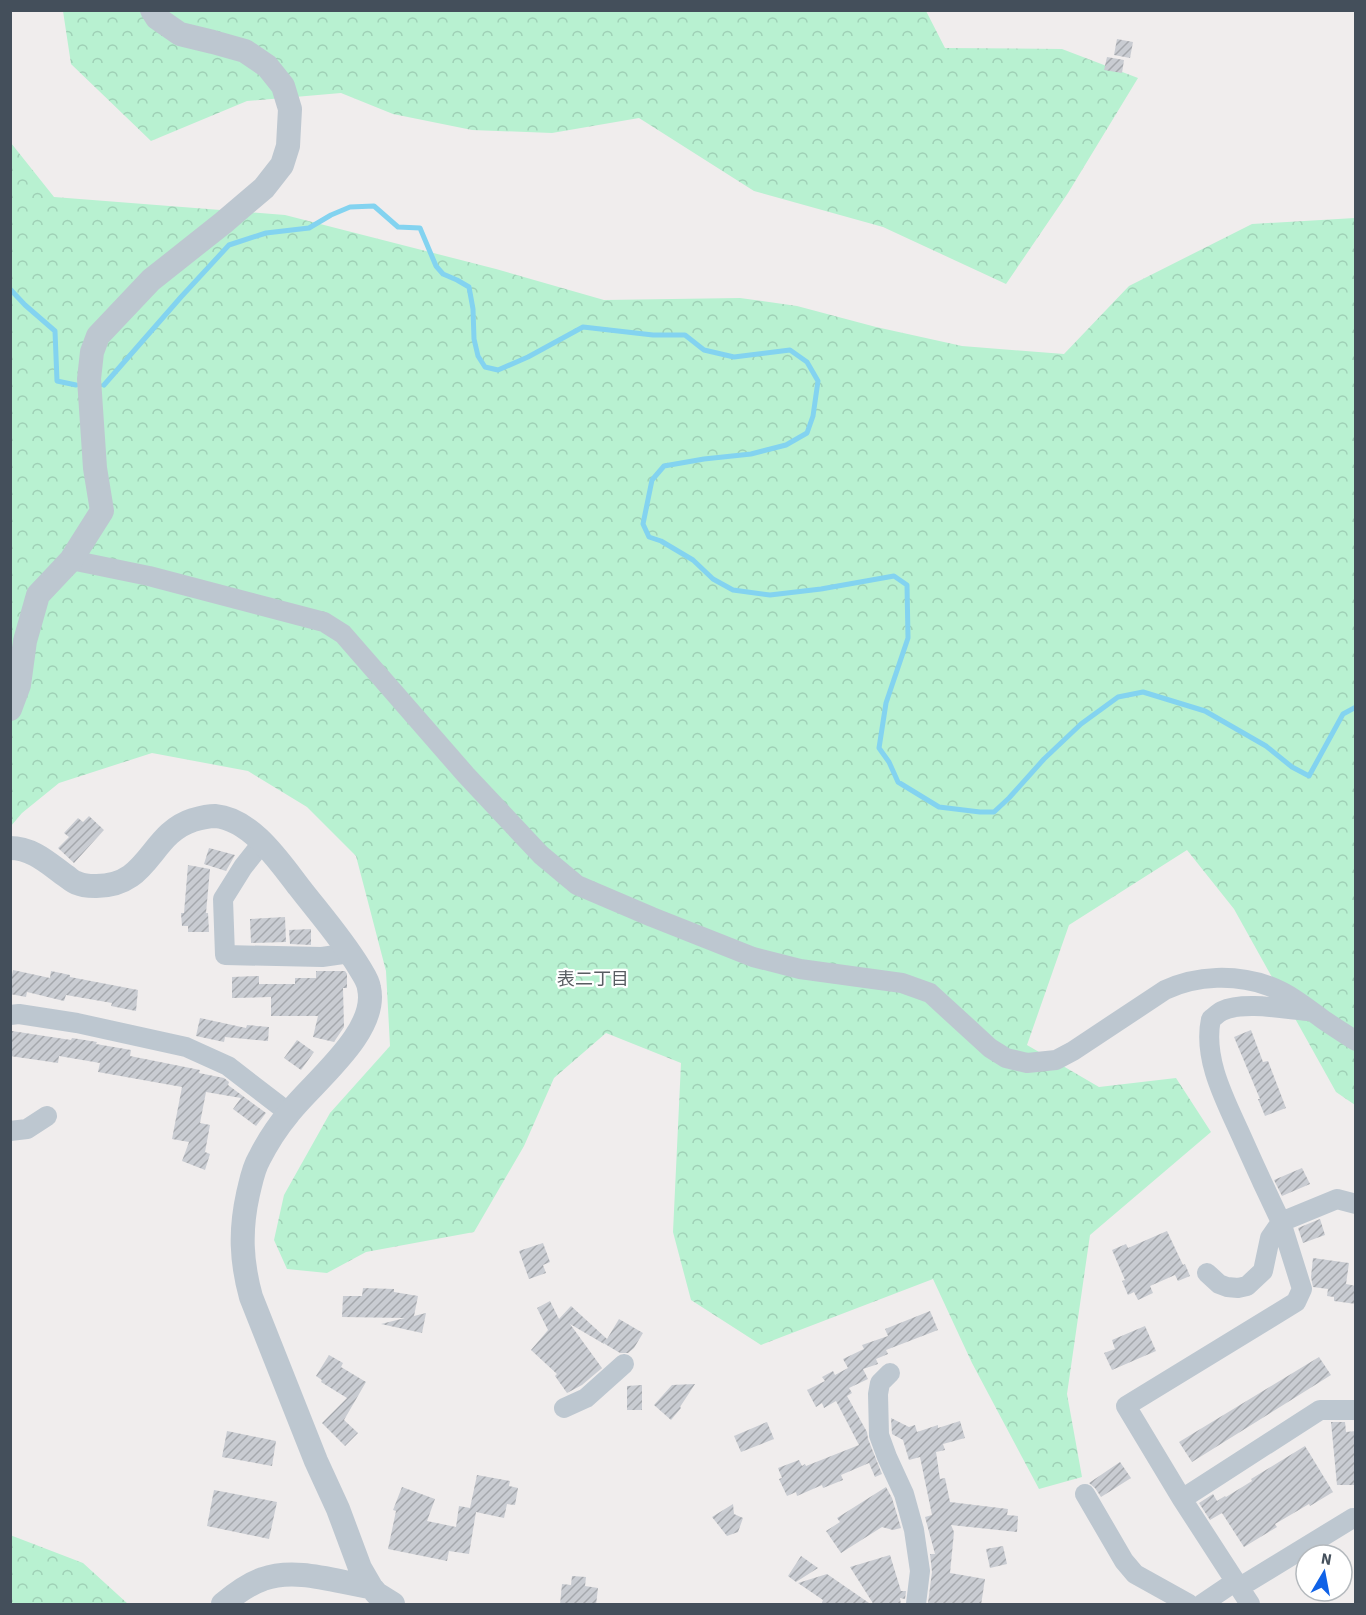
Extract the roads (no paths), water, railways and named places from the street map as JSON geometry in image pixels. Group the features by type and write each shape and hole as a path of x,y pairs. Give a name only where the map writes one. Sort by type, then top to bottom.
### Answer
{"street":[{"path":"10,709 18,685 25,641 38,595 71,560 102,511 95,468 89,379 92,352 98,336 151,280 264,188 282,165 288,146 290,109 283,86 267,66 245,51 180,34 157,18 153,10"},
{"path":"71,560 149,576 324,622 343,633 466,775 541,855 577,885 753,957 800,969 902,983 930,993 990,1048 1006,1058 1027,1063 1056,1060 1165,990 1197,980 1221,978 1245,979 1270,986 1297,1001 1356,1041"},
{"path":"10,848 30,851 77,883 110,885 132,876 174,828 186,822 211,816 236,822 273,853 350,953 369,986 371,1000 362,1028 325,1075 289,1113 259,1158 243,1218 244,1273 251,1297 316,1461 339,1509 360,1568 377,1594 393,1605"},
{"path":"262,843 243,867 223,899 225,955 322,957 350,953"},
{"path":"1250,1605 1126,1406 1296,1302 1302,1289 1281,1222 1218,1081 1208,1033 1210,1019 1222,1011 1237,1007 1265,1006 1312,1012"},
{"path":"10,1015 19,1014 77,1023 186,1047 228,1066 289,1113"},
{"path":"10,1131 27,1129 47,1116"},
{"path":"1207,1273 1219,1284 1227,1287 1247,1286 1263,1271 1270,1238 1281,1222 1337,1199 1356,1204"},
{"path":"564,1408 586,1398 624,1365"},
{"path":"890,1373 880,1383 878,1394 879,1435 904,1494 914,1530 920,1571 916,1605"},
{"path":"1182,1499 1320,1410 1356,1410"},
{"path":"1085,1494 1124,1561 1135,1574 1189,1605"},
{"path":"1202,1605 1356,1518"},
{"path":"224,1605 239,1591 262,1579 285,1574 371,1587"}],"waterway":[{"path":"104,385 229,245 266,233 309,228 350,207 374,206 398,227 420,228 436,266 443,274 469,287 473,309 474,339 478,356 485,367 498,370 528,357 583,327 653,335 685,335 704,350 734,357 790,350 807,362 818,381 813,416 807,433 786,445 751,454 664,466 652,480 643,524 649,537 661,541 693,560 713,579 733,590 770,595 894,576 907,585 908,638 886,703 879,748 889,762 898,782 939,807 994,812 1081,724 1118,697 1143,692 1205,711 1266,746 1292,767 1309,776 1343,714 1356,707"},
{"path":"10,289 55,331 57,381 76,385"}],"district":[{"name":"表二丁目","path":"593,979"}]}
